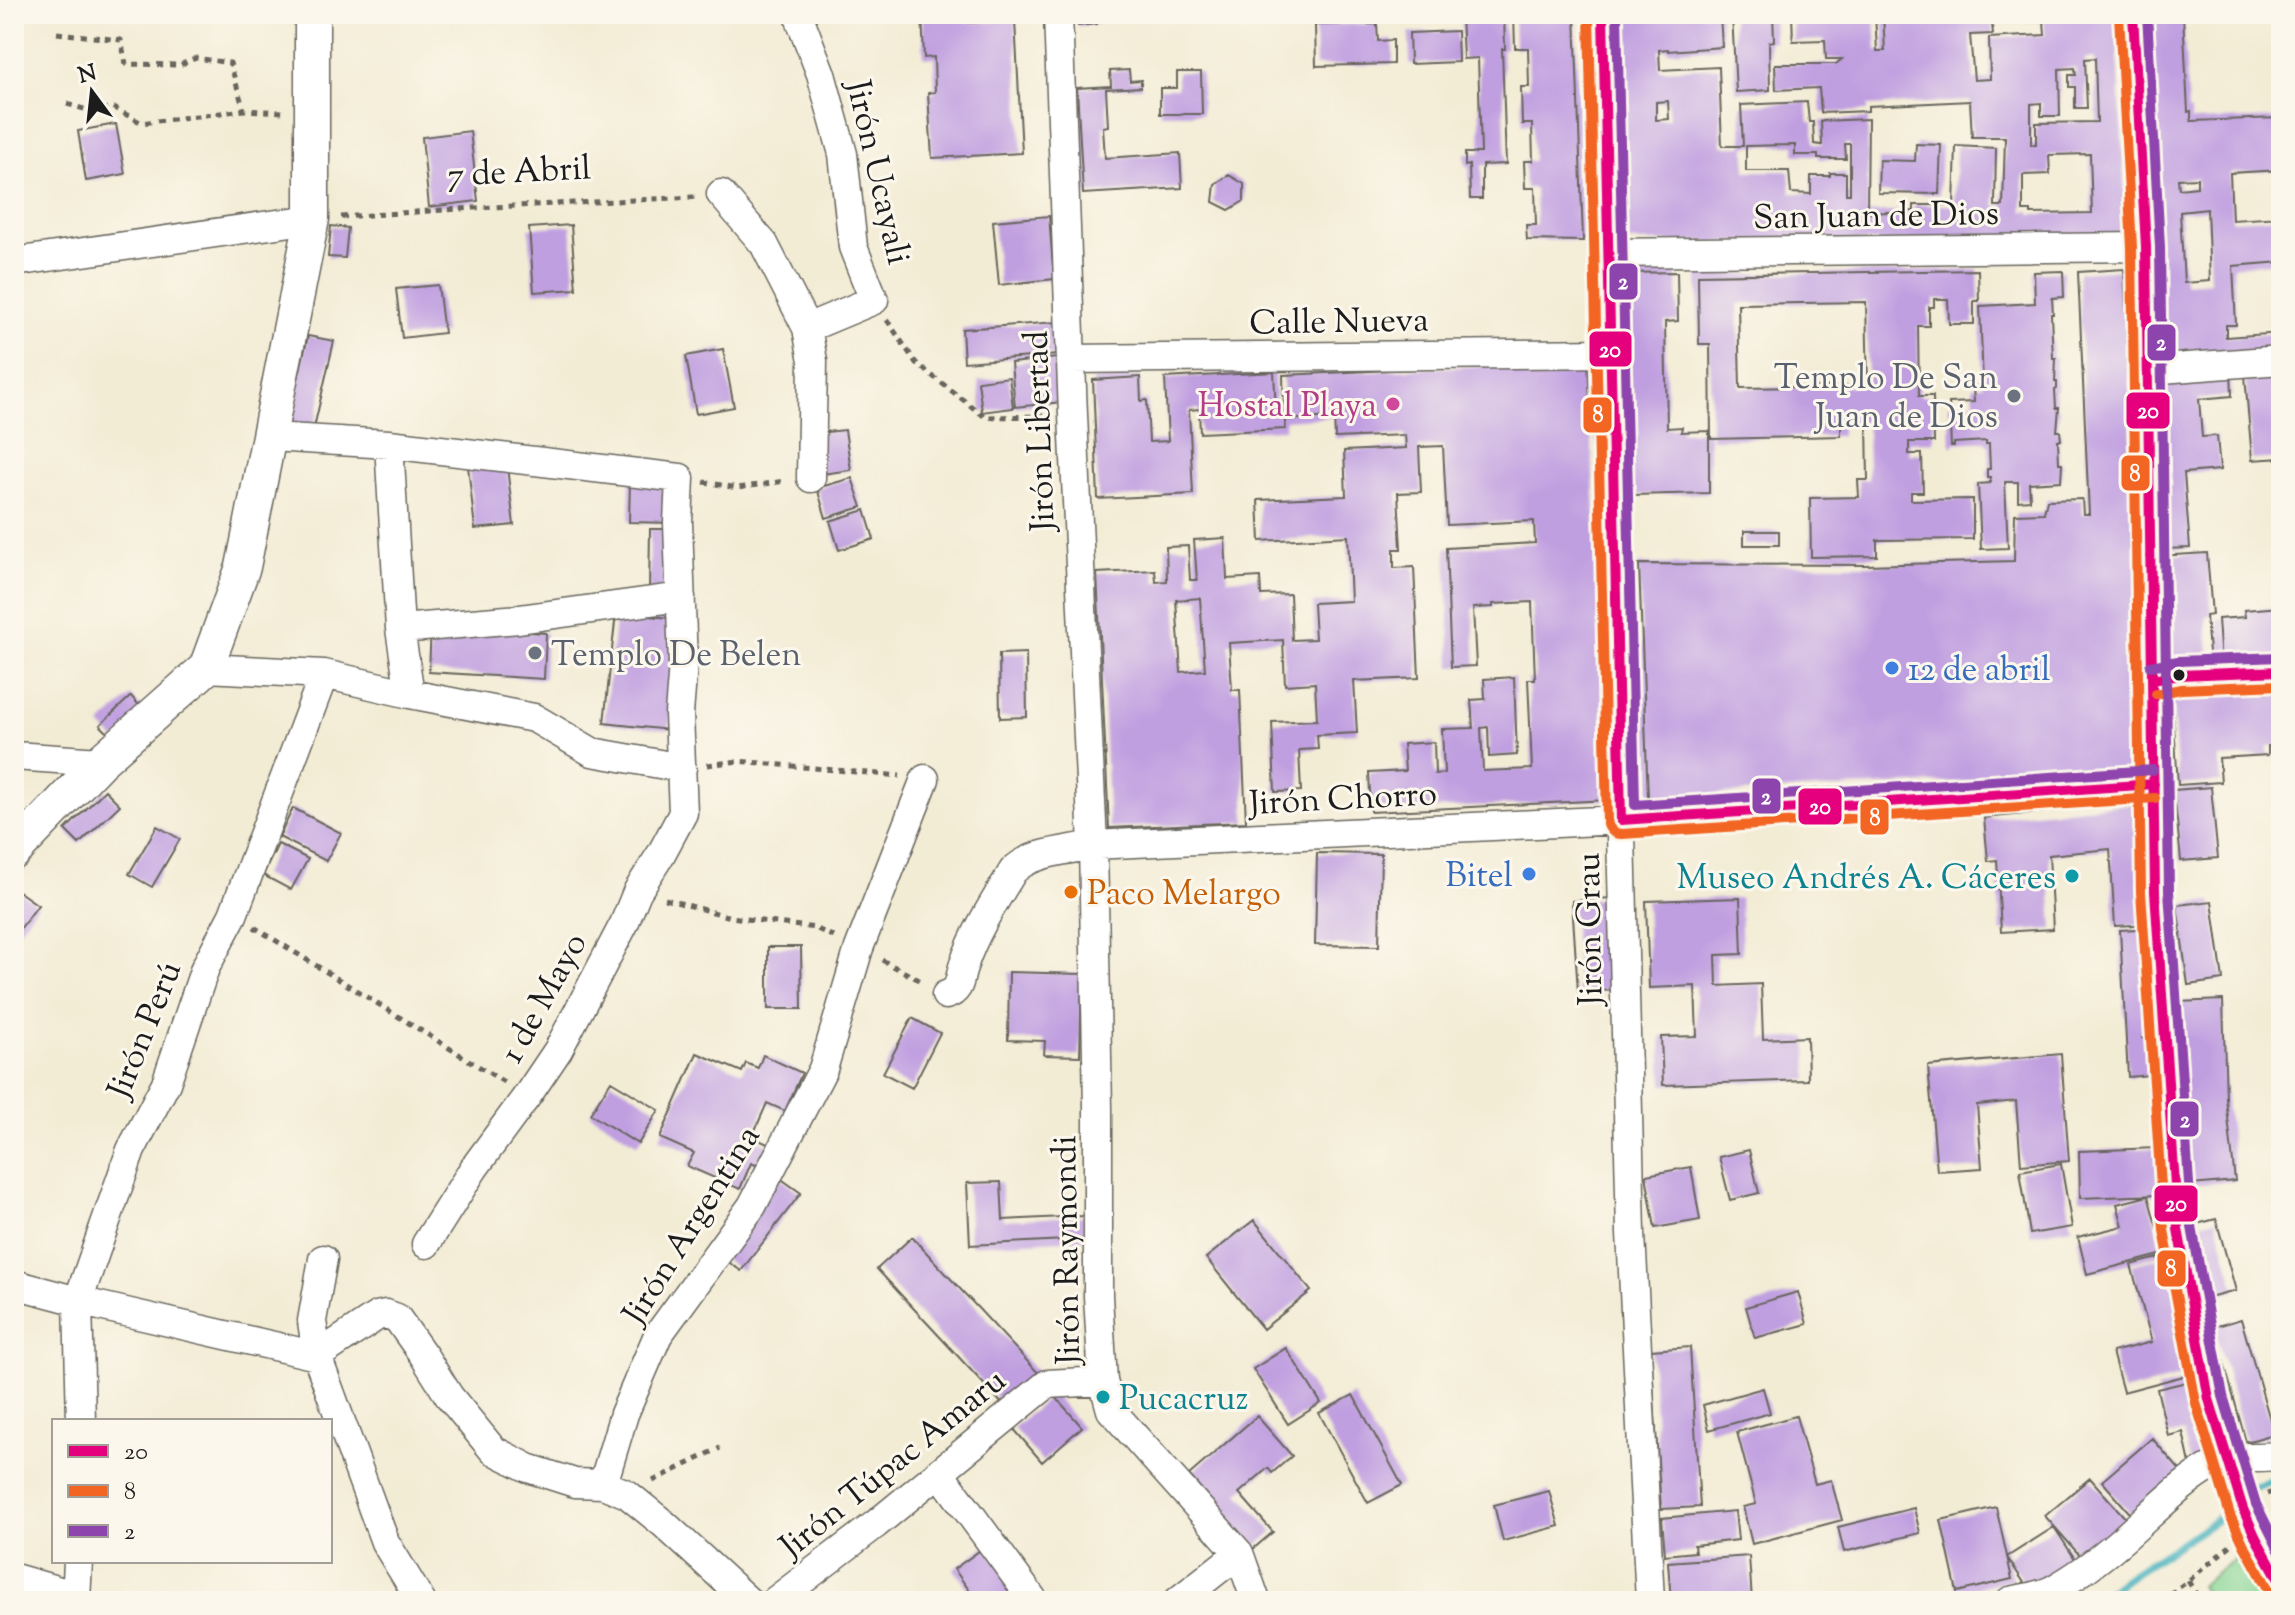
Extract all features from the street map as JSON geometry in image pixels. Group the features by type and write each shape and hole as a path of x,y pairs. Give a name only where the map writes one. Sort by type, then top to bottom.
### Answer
{"street":[{"path":"14,852 100,762 206,668 243,567 312,219 312,14"},
{"name":"Jirón Ucayali","path":"798,14 821,74 843,154 853,247 874,300 807,328"},
{"name":"Jirón Libertad","path":"1058,14 1093,845"},
{"name":"Jirón Grau","path":"1603,14 1631,1233 1650,1601"},
{"path":"2133,14 2146,247 2155,892 2178,1229 2209,1399 2242,1505 2281,1583"},
{"path":"721,194 764,244 807,328 813,361 811,478"},
{"path":"14,262 312,219"},
{"name":"San Juan de Dios","path":"1608,253 2146,247"},
{"name":"Calle Nueva","path":"1071,359 1609,353"},
{"path":"2148,370 2281,360"},
{"path":"270,437 389,444 680,478"},
{"path":"389,444 400,629 410,694"},
{"name":"1 de Mayo","path":"426,1244 474,1168 558,1050 624,924 637,892 683,813 679,714 683,664 678,523 680,478"},
{"path":"400,629 519,619 681,597"},
{"path":"206,668 324,674 534,718 592,752 682,768"},
{"path":"2153,680 2179,675 2281,671"},
{"name":"Jirón Perú","path":"81,1419 78,1301 131,1150 166,1083 205,968 233,915 324,674"},
{"path":"14,756 100,762"},
{"name":"Jirón Argentina","path":"615,1489 624,1414 658,1335 752,1206 823,1069 859,948 925,779"},
{"name":"Jirón Chorro","path":"946,995 958,988 975,936 1013,871 1030,859 1093,845 1621,820 2154,784"},
{"name":"Jirón Raymondi","path":"1093,845 1098,1296 1103,1381 1111,1410 1239,1553 1256,1601"},
{"path":"323,1259 312,1321 317,1356 385,1542 421,1601"},
{"path":"14,1284 317,1356 377,1316 386,1314 397,1318 449,1396 493,1450 528,1468 575,1483 615,1489 664,1524 748,1601"},
{"name":"Jirón Túpac Amaru","path":"775,1601 940,1473 1047,1384 1103,1381"},
{"path":"2010,1601 2050,1591 2122,1540 2171,1496 2208,1469 2229,1462 2281,1455"},
{"path":"940,1473 1034,1601"},
{"path":"1178,1601 1239,1553"},
{"path":"14,1578 76,1598 78,1563"}],"path":[{"path":"57,33 121,40 126,64 180,65 196,58 230,63 244,110"},
{"path":"67,104 94,112 112,107 142,123 244,110 313,113"},
{"name":"7 de Abril","path":"312,219 721,194"},
{"name":"Jirón Ucayali","path":"874,300 916,363 985,417 1073,415"},
{"path":"680,478 738,488 811,478"},
{"path":"682,768 738,761 925,779"},
{"path":"637,892 731,917 815,928 946,995"},
{"path":"233,915 527,1096"},
{"path":"615,1489 720,1448"},
{"path":"2160,1601 2231,1545 2242,1505"},
{"path":"2188,1581 2201,1601"}],"green space":[{"path":"2235,1559 2265,1601 2210,1601 2200,1586"}],"building":[{"path":"922,14 967,14 968,23 1015,20 1022,153 932,158 928,93 935,92 934,57 924,58"},
{"path":"1078,14 1097,14 1097,24 1078,26"},
{"path":"1461,14 1504,14 1505,49 1502,49 1506,164 1482,165 1482,199 1470,199 1469,165 1465,166 1465,153 1481,153 1478,58 1463,59"},
{"path":"1514,14 1575,14 1583,241 1527,240 1526,225 1536,225 1535,188 1525,188 1524,161 1533,161 1532,124 1522,124 1521,87 1529,87 1528,48 1515,48"},
{"path":"1617,14 1720,14 1722,47 1659,50 1660,70 1719,67 1722,146 1743,146 1741,105 1807,102 1809,122 1813,122 1814,144 1822,145 1821,121 1868,119 1867,213 1914,211 1914,205 1954,205 1956,146 1996,148 1995,206 2003,206 2005,137 1972,137 1970,101 1868,106 1868,111 1821,113 1819,88 1776,90 1775,64 1836,64 1842,59 1826,59 1825,40 1793,41 1792,14 1875,14 1877,51 1885,51 1883,14 2116,14 2127,241 1628,242","holes":["2044,21 2045,35 1989,38 1990,79 1974,80 1970,35 1993,34 1992,23","2095,58 2097,122 2036,123 2036,145 2031,145 2031,104 2041,103 2041,116 2060,116 2059,69 2075,68 2076,75 2069,75 2069,87 2075,87 2075,108 2087,108 2085,59","1668,101 1669,119 1656,120 1656,102","1845,144 1850,144 1850,194 1846,194 1846,173 1811,176 1811,194 1791,193 1789,171 1746,171 1746,146 1795,145 1795,155 1818,155 1818,159 1846,159","2090,154 2092,213 2031,214 2031,211 2023,211 2023,175 2050,174 2049,155"]},
{"path":"1732,14 1773,14 1774,41 1769,42 1770,90 1736,92"},
{"path":"2142,14 2183,14 2191,121 2281,118 2281,170 2230,173 2232,220 2281,217 2281,262 2233,266 2236,325 2226,325 2226,337 2281,333 2281,357 2163,365","holes":["2197,178 2197,187 2179,189 2178,179","2207,209 2210,281 2184,283 2180,212"]},
{"path":"1377,24 1378,41 1393,40 1393,64 1316,66 1315,25"},
{"path":"1457,31 1458,62 1410,64 1409,33"},
{"path":"1129,70 1130,81 1141,80 1141,87 1106,89 1108,126 1103,127 1105,158 1180,153 1182,188 1083,194 1077,88 1111,86 1110,71"},
{"path":"1177,72 1201,72 1202,114 1160,114 1160,88 1177,88"},
{"path":"116,124 125,174 86,181 78,131"},
{"path":"470,131 478,201 429,207 422,137"},
{"path":"1916,144 1941,145 1939,194 1878,193 1879,160 1915,161"},
{"path":"1229,175 1244,184 1244,201 1229,210 1213,202 1215,184"},
{"path":"1049,216 1054,279 999,285 993,221"},
{"path":"571,225 576,289 534,292 529,228"},
{"path":"331,226 348,228 345,258 328,257"},
{"name":"12 de abril","path":"2124,269 2146,772 1648,798 1639,564 1865,565 2014,561 2015,514 2044,513 2047,500 2082,499 2083,514 2089,514 2078,272"},
{"path":"1978,270 1979,301 1974,301 1974,324 1949,324 1948,299 1934,299 1934,307 1929,307 1929,326 1918,326 1919,396 1933,396 1934,442 1909,442 1909,454 1922,454 1923,492 1911,492 1911,500 1973,499 1973,539 1877,540 1877,556 1811,557 1810,498 1859,497 1858,480 1868,480 1867,422 1841,422 1841,436 1711,439 1710,344 1699,344 1698,275","holes":["1866,302 1868,386 1740,388 1738,304"]},
{"name":"Templo De San Juan de Dios","path":"2063,271 2064,297 2052,298 2051,314 2053,358 2056,358 2056,408 2059,408 2057,431 2060,431 2061,440 2058,440 2061,481 2029,483 2030,500 2018,501 2018,482 2005,482 2008,548 1981,549 1978,484 1990,483 1990,477 1987,477 1987,469 1990,469 1989,444 1986,441 1954,443 1951,446 1949,403 1974,402 1973,386 1983,385 1980,306 2035,303 2034,272"},
{"path":"1677,272 1678,321 1665,322 1667,428 1682,427 1681,432 1709,431 1709,493 1632,495 1626,273"},
{"path":"438,285 444,333 402,338 396,289"},
{"path":"1057,322 1059,355 964,362 962,329"},
{"path":"308,336 334,341 313,432 287,426"},
{"path":"723,349 734,407 696,414 686,356"},
{"path":"1057,358 1062,402 1015,407 1011,363"},
{"path":"1588,361 1608,800 1371,812 1369,773 1405,771 1403,744 1434,742 1435,774 1444,773 1442,729 1473,728 1471,700 1485,699 1484,679 1514,677 1517,755 1489,757 1488,727 1481,728 1483,771 1532,769 1528,679 1535,679 1532,602 1473,608 1476,666 1451,667 1446,548 1535,543 1534,521 1447,525 1443,446 1419,447 1421,492 1398,493 1401,549 1394,549 1394,568 1414,567 1419,678 1354,681 1357,733 1317,735 1318,749 1299,750 1301,791 1275,792 1272,722 1317,720 1315,683 1285,685 1283,640 1229,643 1232,690 1240,690 1246,822 1109,828 1097,573 1155,570 1156,582 1167,581 1166,547 1188,546 1190,580 1197,580 1194,540 1225,538 1227,579 1260,577 1261,595 1290,594 1292,640 1315,639 1313,603 1351,601 1348,536 1260,541 1258,500 1346,496 1344,451 1406,448 1405,435 1335,438 1334,417 1285,420 1285,429 1200,433 1199,409 1189,410 1193,494 1098,499 1093,380 1140,377 1141,401 1147,400 1149,442 1168,441 1165,378 1274,372 1276,412 1284,412 1283,375","holes":["1200,598 1205,670 1181,672 1176,600"]},
{"path":"2231,369 2232,396 2199,399 2202,437 2217,436 2220,470 2184,473 2190,548 2164,549 2152,375"},
{"path":"2281,372 2281,458 2252,460 2245,375"},
{"path":"1009,377 1013,408 982,412 978,381"},
{"path":"845,430 851,470 822,474 817,433"},
{"path":"468,466 507,467 514,525 475,529"},
{"path":"852,478 862,507 826,518 817,488"},
{"path":"630,481 674,482 673,523 629,522"},
{"path":"865,510 874,539 839,550 830,521"},
{"path":"650,529 674,529 674,593 649,593"},
{"path":"1744,531 1779,531 1779,545 1744,545"},
{"path":"2207,553 2212,615 2206,616 2210,664 2166,668 2158,556"},
{"path":"2281,607 2281,659 2221,663 2218,619 2245,617 2244,610"},
{"path":"616,613 681,619 669,730 604,723"},
{"path":"431,626 546,633 544,679 429,672"},
{"path":"1026,653 1027,717 1000,718 999,654"},
{"path":"2281,685 2281,745 2268,746 2268,755 2219,758 2221,782 2178,785 2172,692"},
{"path":"131,696 145,712 115,740 100,725"},
{"path":"2211,787 2218,858 2181,861 2174,790"},
{"path":"105,790 120,805 79,844 65,830"},
{"path":"2147,802 2154,924 2115,926 2110,849 2049,855 2053,929 2001,932 1997,860 1988,861 1984,818"},
{"path":"293,808 341,833 326,861 279,837"},
{"path":"157,826 180,839 152,887 129,874"},
{"path":"278,844 308,859 291,890 263,875"},
{"path":"1317,853 1381,854 1379,946 1315,945"},
{"path":"18,891 38,905 14,937 14,896"},
{"path":"1610,898 1616,990 1578,992 1572,901"},
{"path":"1740,898 1742,954 1716,955 1717,986 1761,984 1763,1039 1807,1037 1808,1080 1663,1085 1661,1037 1697,1036 1695,986 1649,988 1646,901"},
{"path":"2212,901 2223,980 2188,985 2177,905"},
{"path":"2154,928 2160,1037 2141,1038 2159,1038 2161,1074 2128,1077 2120,930"},
{"path":"768,947 801,947 802,1009 768,1009"},
{"path":"1009,972 1082,974 1080,1056 1044,1055 1045,1041 1008,1040"},
{"path":"2223,1000 2226,1099 2235,1181 2191,1185 2178,1002"},
{"path":"912,1018 940,1033 912,1088 883,1073"},
{"path":"697,1053 742,1072 746,1063 758,1068 763,1055 802,1073 785,1111 767,1103 752,1137 770,1145 761,1167 751,1163 740,1189 687,1166 694,1153 660,1138"},
{"path":"2061,1054 2069,1161 2021,1165 2016,1101 1977,1105 1982,1168 1937,1171 1928,1066"},
{"path":"611,1081 659,1110 638,1144 590,1114"},
{"path":"2157,1148 2158,1195 2080,1198 2079,1151"},
{"path":"1749,1150 1759,1193 1730,1200 1719,1157"},
{"path":"2061,1164 2072,1227 2030,1234 2020,1171"},
{"path":"1691,1167 1700,1220 1655,1228 1646,1175"},
{"path":"780,1178 801,1193 741,1271 720,1256"},
{"path":"1001,1182 1003,1220 1084,1216 1085,1239 970,1245 967,1183"},
{"path":"2148,1196 2164,1254 2087,1274 2078,1237 2123,1226 2117,1204"},
{"path":"2216,1219 2236,1291 2209,1298 2189,1226"},
{"path":"1254,1220 1311,1291 1263,1329 1206,1258"},
{"path":"912,1237 1041,1376 1006,1408 877,1269"},
{"path":"2170,1255 2195,1373 2123,1392 2112,1352 2152,1342 2131,1265"},
{"path":"1798,1292 1807,1324 1755,1338 1746,1307"},
{"path":"2241,1319 2274,1434 2246,1442 2214,1327"},
{"path":"1690,1347 1700,1507 1661,1509 1651,1350"},
{"path":"1286,1348 1321,1403 1288,1424 1253,1369"},
{"path":"2199,1379 2219,1462 2191,1468 2183,1432 2168,1436 2157,1389"},
{"path":"1763,1388 1770,1413 1709,1430 1703,1405"},
{"path":"1053,1394 1082,1427 1042,1462 1013,1428"},
{"path":"1353,1395 1402,1485 1368,1503 1319,1413"},
{"path":"1257,1416 1292,1456 1272,1473 1268,1468 1239,1493 1273,1532 1253,1549 1189,1475"},
{"path":"1796,1416 1815,1484 1831,1480 1842,1520 1752,1544 1743,1507 1756,1504 1737,1432"},
{"path":"2152,1438 2184,1475 2134,1518 2102,1481"},
{"path":"2090,1478 2127,1520 2083,1559 2045,1516"},
{"path":"1549,1491 1559,1526 1503,1541 1494,1505"},
{"path":"1996,1507 2012,1579 1957,1592 1941,1520"},
{"path":"1914,1508 1920,1533 1844,1552 1838,1527"},
{"path":"1735,1511 1738,1540 1694,1545 1695,1552 1665,1555 1662,1518"},
{"path":"2054,1527 2077,1562 2031,1593 2007,1557"},
{"path":"986,1546 1018,1591 1005,1601 977,1601 954,1569"},
{"path":"1749,1556 1752,1601 1671,1601 1668,1562"}],"waterway":[{"path":"2246,1493 2251,1488 2281,1478"},
{"path":"2096,1601 2212,1523 2236,1502"}],"transit line":[{"name":"8","path":"1589,14 1607,820 1610,828 1622,834 2155,798"},
{"name":"20","path":"1603,14 1621,820 2154,784"},
{"name":"2","path":"1617,14 1635,805 2153,770"},
{"name":"20","path":"2133,14 2146,247 2155,892 2178,1229 2209,1399 2243,1509 2281,1583"},
{"name":"2","path":"2147,14 2160,247 2169,891 2192,1227 2223,1396 2256,1504 2281,1554"},
{"name":"8","path":"2119,15 2132,247 2141,892 2164,1230 2196,1403 2230,1515 2269,1590"},
{"name":"2","path":"2150,666 2178,661 2280,657"},
{"name":"20","path":"2153,680 2179,675 2281,671"},
{"name":"8","path":"2156,694 2181,689 2281,685"}],"place":[{"name":"Templo De San Juan de Dios","path":"2014,396"},
{"name":"Hostal Playa","path":"1393,404"},
{"name":"Templo De Belen","path":"535,653"},
{"name":"12 de abril","path":"1892,668"},
{"name":"Bitel","path":"1529,874"},
{"name":"Museo Andrés A. Cáceres","path":"2072,876"},
{"name":"Paco Melargo","path":"1071,892"},
{"name":"Pucacruz","path":"1103,1397"}]}
